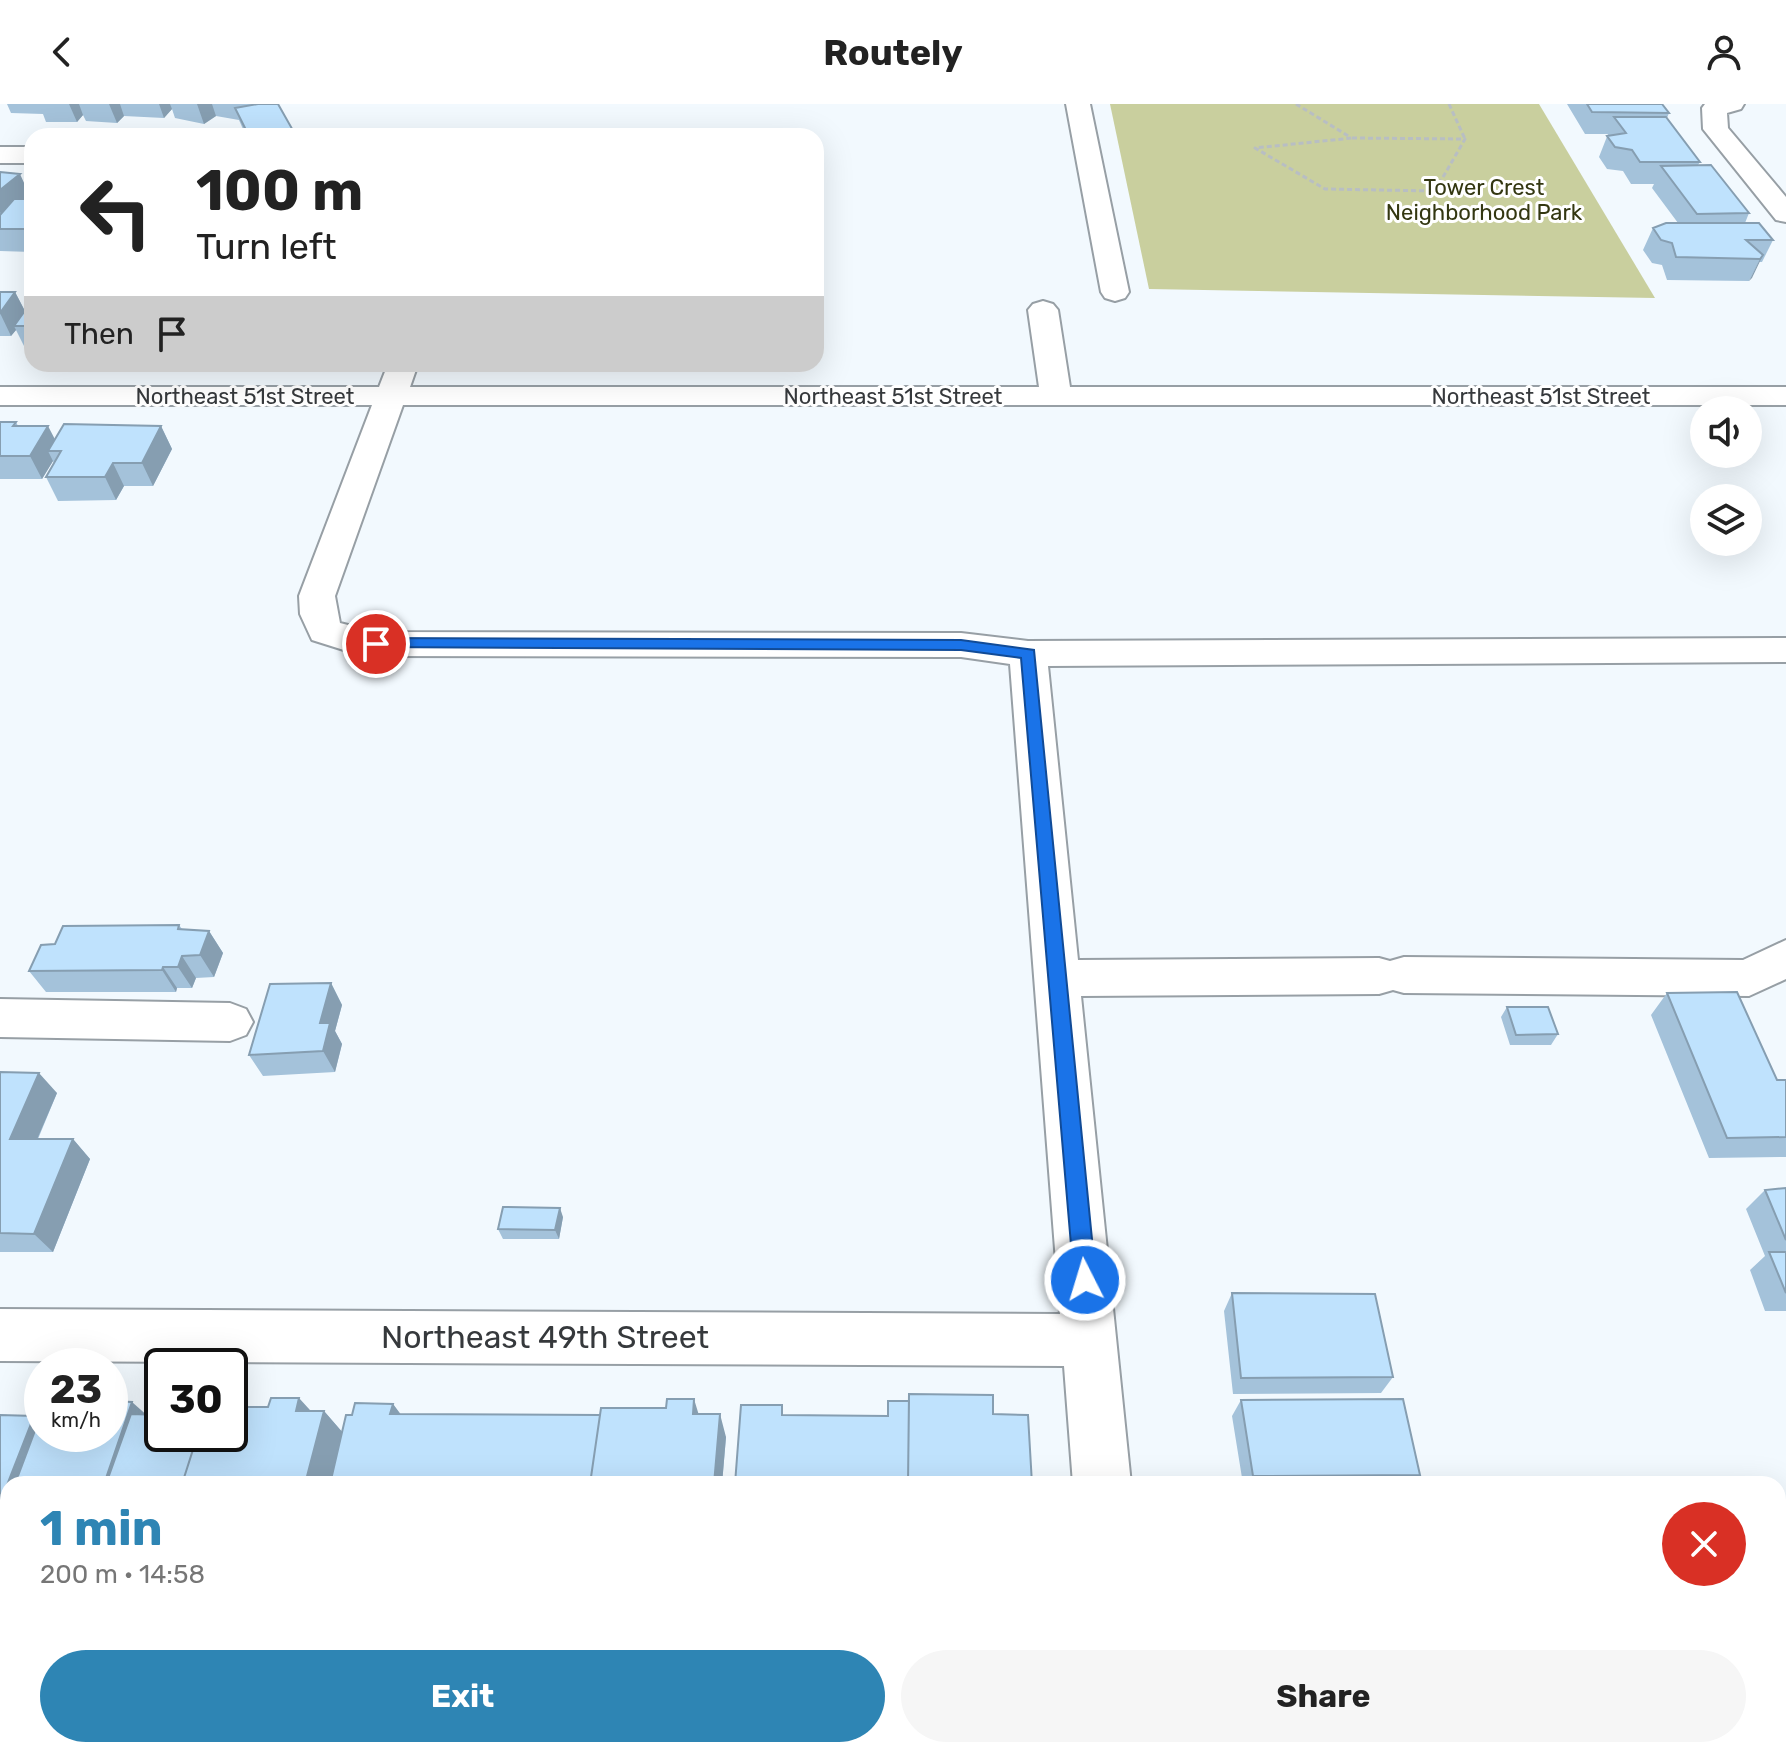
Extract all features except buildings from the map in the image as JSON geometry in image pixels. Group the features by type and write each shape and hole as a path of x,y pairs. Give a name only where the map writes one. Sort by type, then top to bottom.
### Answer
{"street":[{"path":"1078,104 1115,292"},
{"path":"1723,106 1716,129 1786,214"},
{"path":"0,155 24,155"},
{"path":"1043,310 1056,396"},
{"path":"398,380 317,596 318,614 325,631 347,639 376,644 961,645 1028,654 1786,650"},
{"name":"Northeast 51st Street","path":"0,396 398,380 1056,396 1786,396"},
{"path":"1028,654 1101,1476"},
{"path":"1057,978 1391,975 1749,978 1786,958"},
{"path":"0,1018 230,1022"},
{"name":"Northeast 49th Street","path":"0,1335 1090,1340"}],"path":[{"path":"1296,104 1352,138"},
{"path":"1449,104 1465,139"},
{"path":"1352,138 1465,139 1435,191 1325,189 1255,148 1352,138"}],"green space":[{"name":"Tower Crest Neighborhood Park","path":"1110,104 1539,104 1655,298 1149,289"}],"route":[{"path":"376,644 961,645 1028,654 1085,1280"}]}
